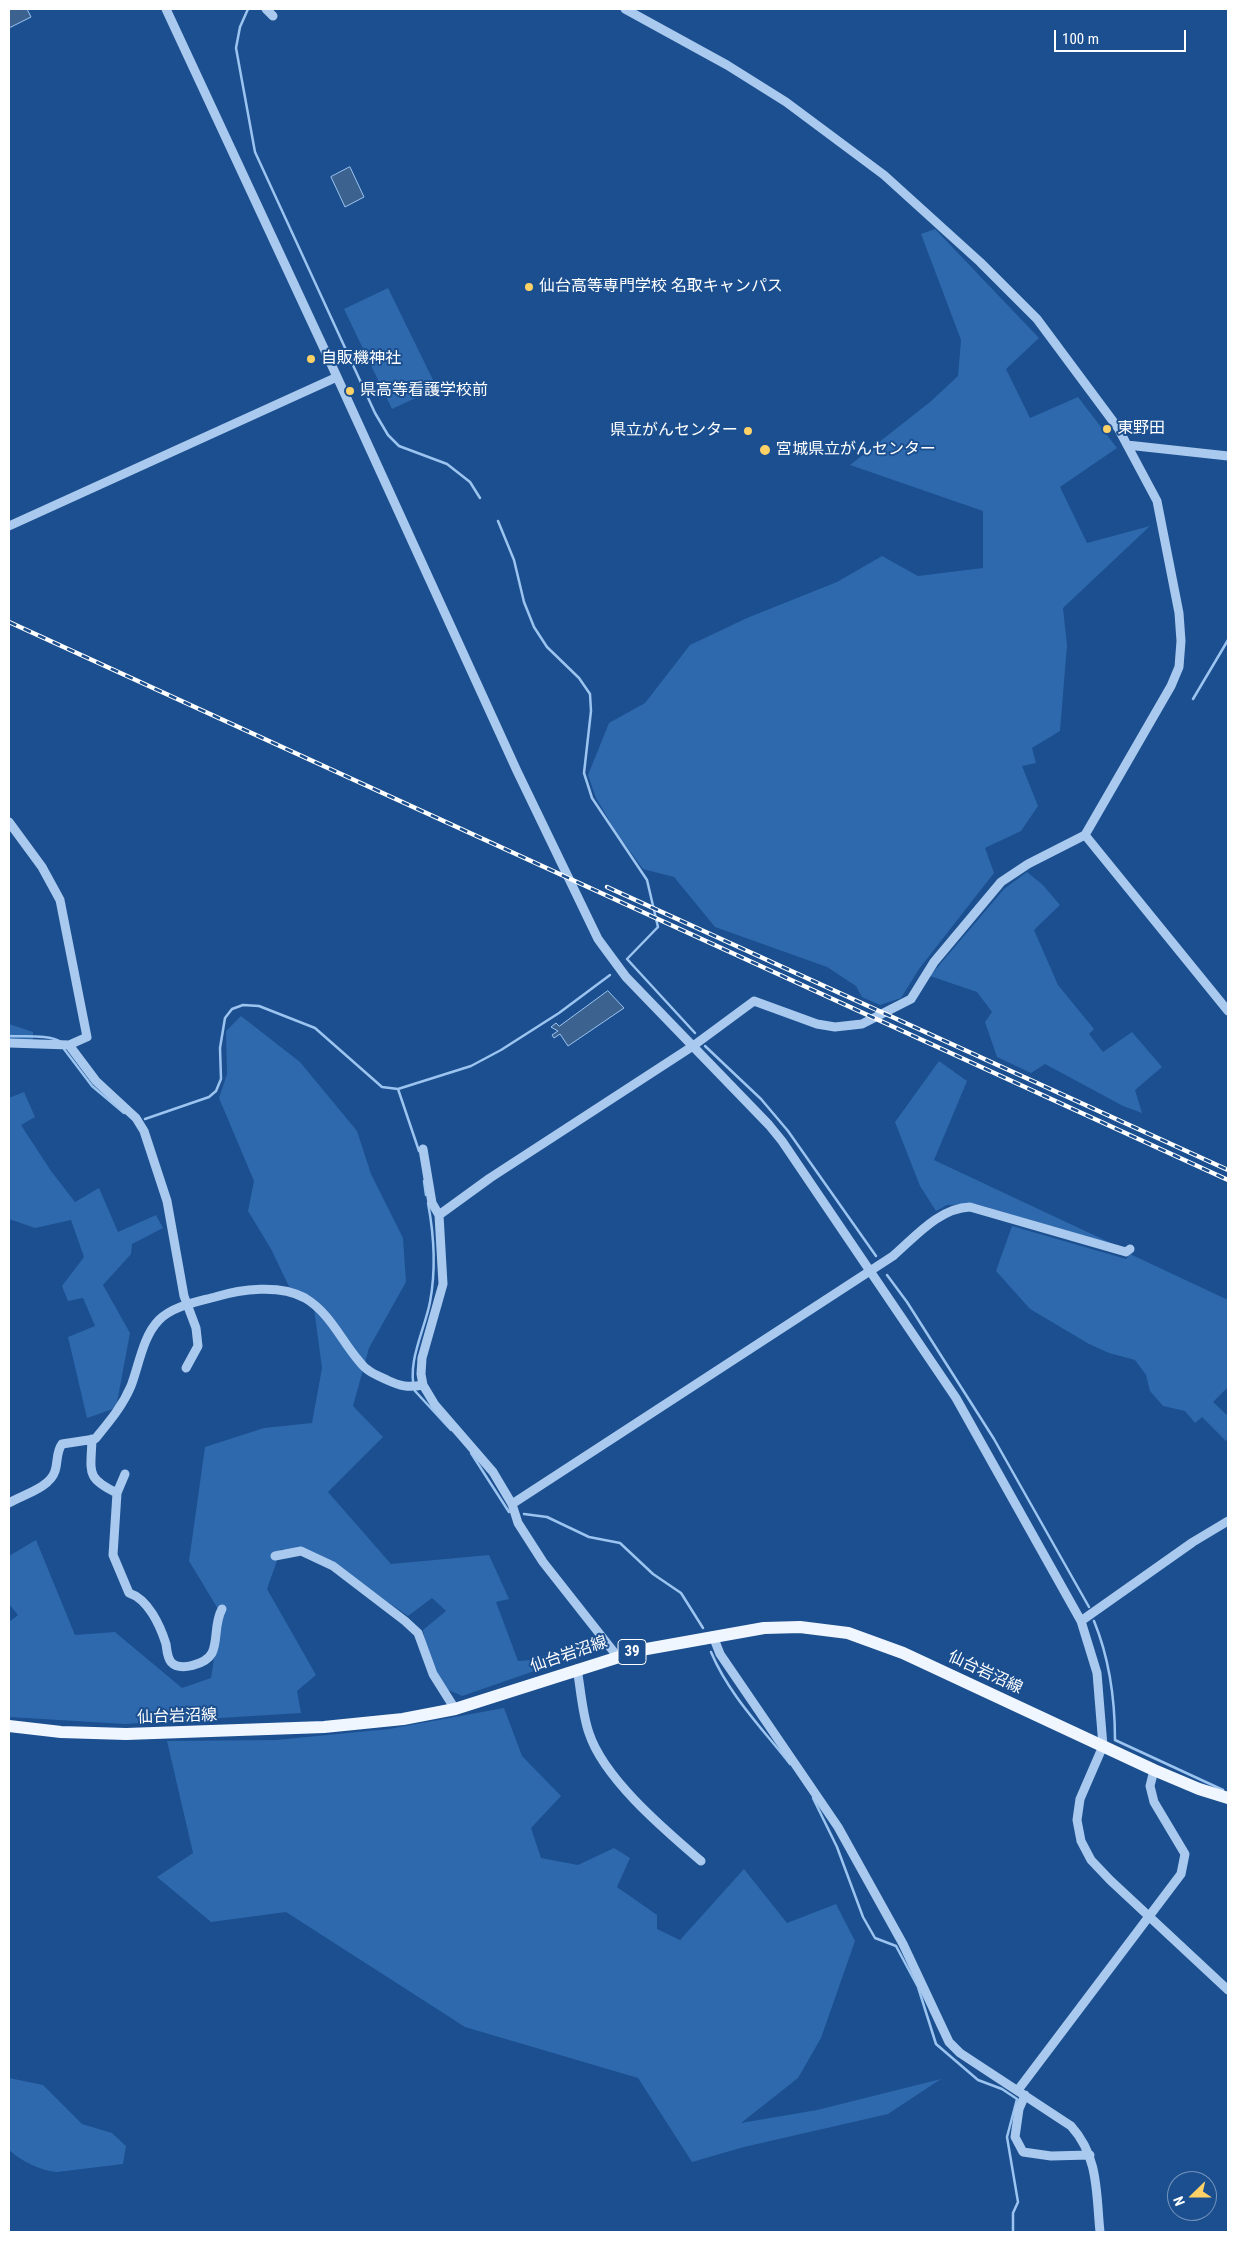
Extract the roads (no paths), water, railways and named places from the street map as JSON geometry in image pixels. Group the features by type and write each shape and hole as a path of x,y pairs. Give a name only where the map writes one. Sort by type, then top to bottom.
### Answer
{"main road":[{"name":"仙台岩沼線","path":"9,1726 94,1734 188,1733 324,1727 403,1719 455,1709 617,1656 713,1636 764,1628 791,1627 848,1633 903,1653 1154,1770 1198,1789 1228,1798"}],"street":[{"path":"166,9 517,771 598,939 626,977 769,1125 871,1270 975,1430 1081,1621 1097,1673 1103,1746 1080,1799 1077,1820 1081,1841 1091,1860 1148,1917 1228,1990"},
{"path":"266,9 273,16"},
{"path":"439,1215 506,1168 693,1046 754,1002 817,1024 835,1027 862,1024 911,999 934,962 1001,882 1028,864 1085,835 1151,722 1179,667 1181,641 1179,613 1157,501 1118,428 1037,319 925,211 884,175 786,102 726,65 625,9"},
{"path":"9,526 337,377"},
{"path":"1126,445 1228,456"},
{"path":"9,822 42,868 60,900 87,1037 69,1045 9,1044"},
{"path":"1085,835 1228,1011"},
{"path":"69,1045 96,1081 139,1122 144,1131 167,1201 187,1304 196,1328 198,1346 186,1368"},
{"path":"416,1387 422,1358 443,1284 439,1215 432,1203 423,1149"},
{"path":"512,1504 893,1256 943,1214 960,1208 970,1207 1126,1252 1130,1249"},
{"path":"9,1503 51,1478 62,1444 95,1439 123,1404 149,1336 160,1319 187,1304 223,1294 263,1290 283,1291 303,1297 315,1305 332,1323 359,1362 370,1372 400,1386 416,1387 435,1405 484,1460 512,1504 518,1523 543,1562 617,1656"},
{"path":"92,1439 91,1474 98,1484 117,1493"},
{"path":"125,1474 117,1493 113,1555 129,1593 137,1596 149,1609 165,1643 170,1661 174,1665 189,1666 207,1660 212,1652 217,1618 222,1609"},
{"path":"1081,1621 1193,1542 1228,1521"},
{"path":"274,1556 301,1551 333,1566 405,1621 418,1634 433,1674 455,1709"},
{"path":"713,1636 720,1654 838,1827 903,1944 949,2042 960,2053 1071,2126 1083,2139 1090,2155 1094,2172 1100,2232"},
{"path":"577,1669 588,1733 601,1757 614,1776 649,1814 701,1861"},
{"path":"1090,2155 1051,2156 1023,2152 1015,2137 1019,2109 1022,2092 1181,1874 1185,1854 1154,1802 1150,1786 1154,1770"}],"waterway":[{"path":"248,9 240,27 236,48 255,152 375,413 388,435 399,446 447,464 470,482 480,498"},
{"path":"498,521 514,560 524,602 534,627 547,647 579,678 590,694 591,711 584,773 592,798 647,880 658,927 627,959 695,1033"},
{"path":"1193,699 1228,640"},
{"path":"145,1119 209,1097 216,1091 221,1079 220,1048 225,1018 232,1009 243,1005 259,1006 315,1028 382,1087 398,1089 471,1066 501,1050 559,1013 610,975"},
{"path":"9,1036 43,1037 56,1039 61,1042"},
{"path":"705,1046 761,1099 788,1131 876,1256"},
{"path":"64,1049 92,1086 124,1113"},
{"path":"398,1089 419,1151"},
{"path":"424,1181 426,1195"},
{"path":"428,1203 433,1240 433,1278 428,1312 414,1358 413,1381 415,1391 451,1430"},
{"path":"887,1275 907,1302 994,1439 1089,1607"},
{"path":"471,1453 509,1512"},
{"path":"524,1514 547,1517 589,1537 620,1543 653,1574 681,1593 703,1628"},
{"path":"1094,1621 1108,1665 1114,1709 1115,1740 1223,1790"},
{"path":"711,1652 727,1683 790,1764"},
{"path":"813,1798 837,1847 863,1917 875,1938 896,1946 918,1987 936,2044 978,2080 1002,2089 1017,2099 1007,2137 1018,2202 1013,2213 1013,2232"}],"railway":[{"path":"9,622 1228,1180"},
{"path":"607,887 1228,1170"}],"place":[{"name":"仙台高等専門学校 名取キャンパス","path":"529,287"},
{"name":"自販機神社","path":"311,359"},
{"name":"県高等看護学校前","path":"350,391"},
{"name":"東野田","path":"1107,429"},
{"name":"県立がんセンター","path":"748,431"},
{"name":"宮城県立がんセンター","path":"765,450"}]}
